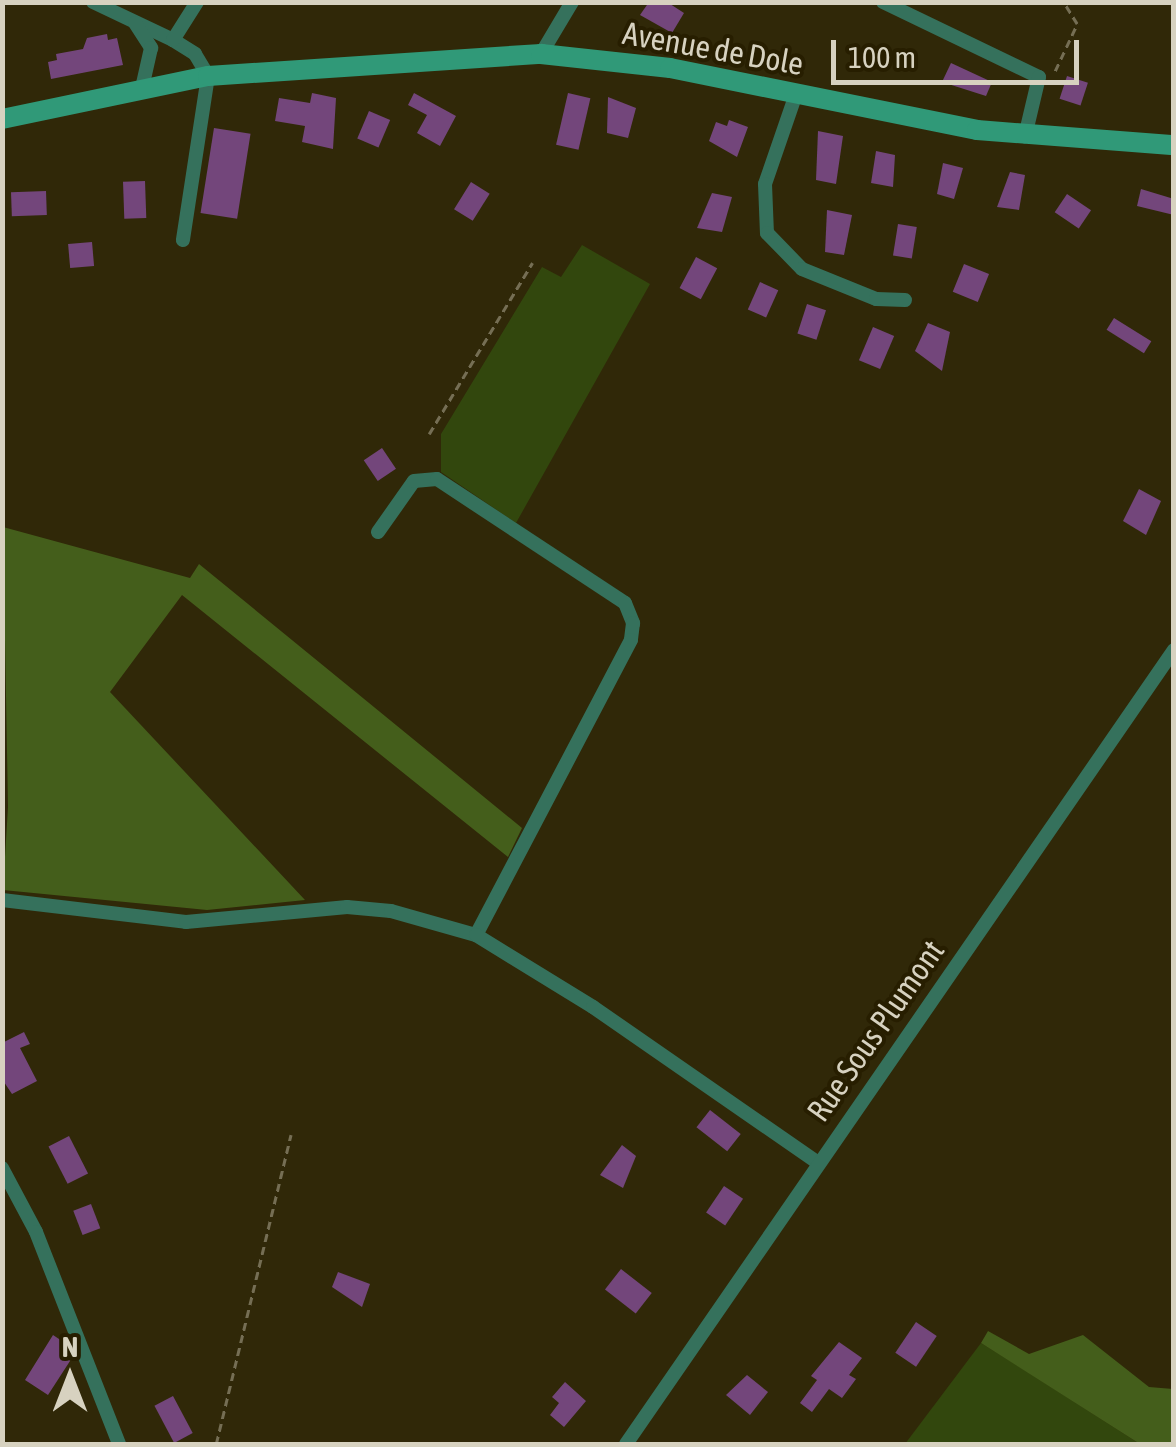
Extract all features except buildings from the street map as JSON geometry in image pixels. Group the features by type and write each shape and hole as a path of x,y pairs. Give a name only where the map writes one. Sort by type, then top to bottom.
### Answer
{"main road":[{"name":"Avenue de Dole","path":"2,120 208,76 541,54 670,68 1026,136 1174,146"}],"street":[{"path":"93,2 174,40 194,54 208,76 183,240"},
{"path":"174,40 197,2"},
{"path":"541,54 572,2"},
{"path":"883,2 1039,77 1026,136"},
{"path":"135,22 151,48 142,88"},
{"path":"796,94 765,184 767,234 802,269 876,300 905,300"},
{"path":"378,532 414,482 437,479 624,603 633,624 631,640 476,935"},
{"name":"Rue Sous Plumont","path":"626,1444 1174,650"},
{"path":"2,900 186,922 346,907 391,911 476,935 593,1007 818,1163"},
{"path":"2,1168 36,1232 119,1444"}],"path":[{"path":"1055,72 1077,24 1063,2"},
{"path":"429,434 532,263"},
{"path":"216,1444 290,1135"}],"green space":[{"path":"582,245 650,284 516,523 441,472 441,434 542,267 561,277"},
{"path":"3,527 190,578 199,564 522,828 508,857 182,595 110,692 305,900 207,910 3,890 8,807"},
{"path":"988,1331 1029,1354 1083,1335 1149,1387 1173,1389 1173,1444 1140,1444 981,1343"},
{"path":"981,1343 1018,1366 1140,1444 905,1444"}]}
